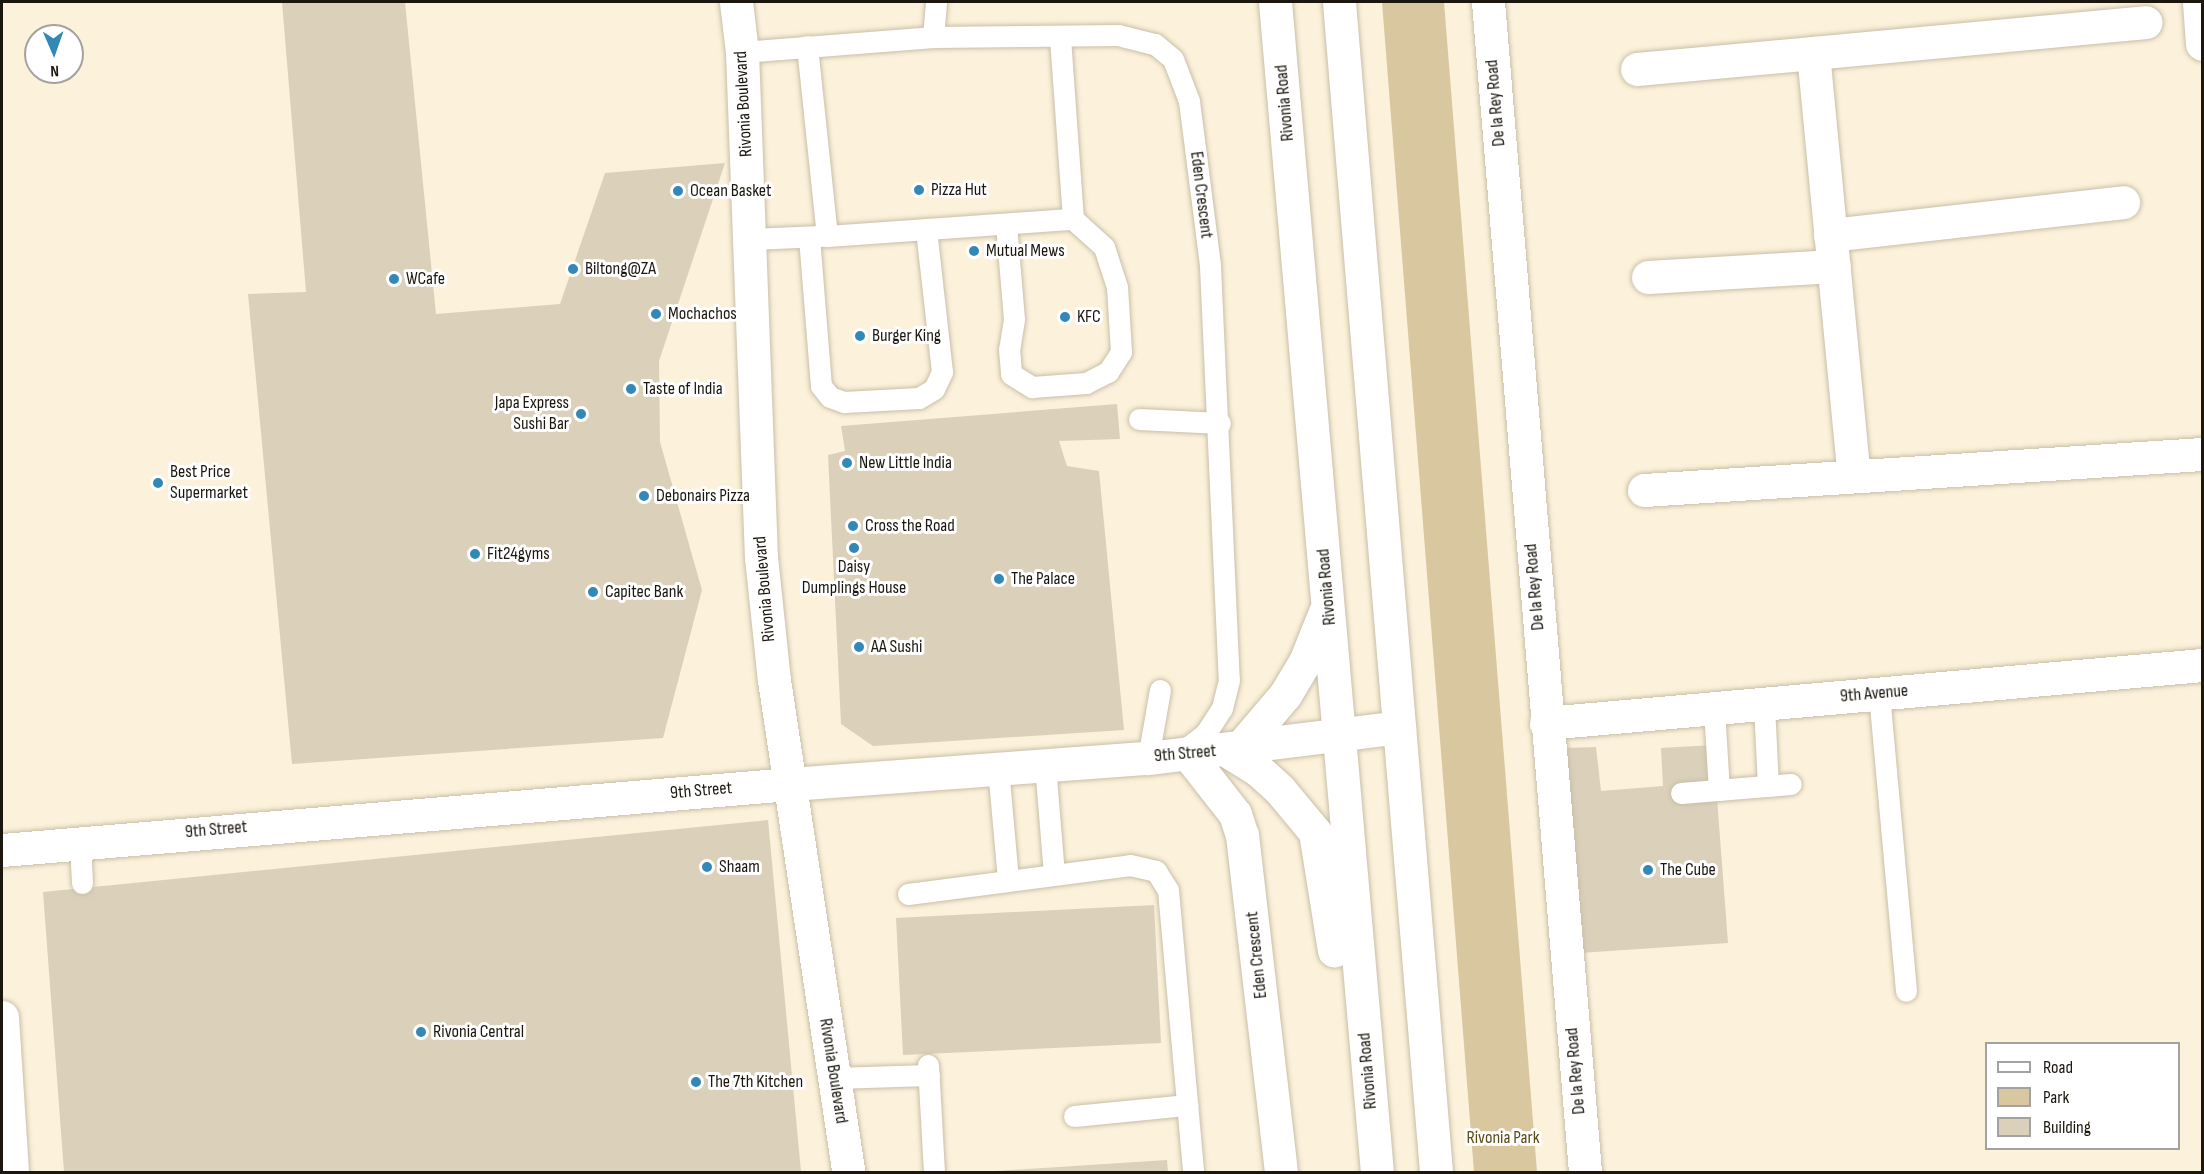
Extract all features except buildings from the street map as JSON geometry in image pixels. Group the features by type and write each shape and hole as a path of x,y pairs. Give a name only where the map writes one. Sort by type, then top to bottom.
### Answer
{"street":[{"name":"Rivonia Boulevard","path":"736,2 742,52 761,557 790,784 848,1173"},
{"name":"Rivonia Road","path":"1275,2 1329,603 1336,734 1377,1173"},
{"path":"1339,2 1436,1173"},
{"name":"De la Rey Road","path":"1488,2 1585,1173"},
{"path":"2199,2 2202,44"},
{"path":"1637,69 2146,22"},
{"path":"1813,53 1854,475"},
{"path":"1648,278 1832,251 2123,202"},
{"path":"1644,490 2202,454"},
{"path":"1329,603 1305,662 1285,695 1232,750 1280,790 1315,832 1330,909 1344,1036 1356,1083 1373,1120"},
{"name":"9th Avenue","path":"1546,723 2202,666"},
{"name":"9th Street","path":"2,850 790,784 1148,758 1232,750 1399,727"},
{"name":"Eden Crescent","path":"1184,753 1235,814 1242,835 1281,1173"},
{"path":"2,1032 12,1173"}],"lane":[{"path":"933,37 936,2"},
{"name":"Eden Crescent","path":"742,52 933,37 1118,35 1155,44 1173,59 1183,79 1189,101 1210,266 1220,423 1228,680 1222,708 1211,725 1184,753"},
{"path":"1006,224 1014,319 1009,349 1011,374 1032,387 1086,383 1108,372 1121,352 1117,287 1104,247 1073,219 1060,36"},
{"path":"807,46 818,236 821,386 830,397 843,402 919,398 934,389 942,372 926,229"},
{"path":"750,239 1073,219"},
{"path":"1139,419 1220,423"},
{"path":"1148,758 1160,690"},
{"path":"1879,694 1906,990"},
{"path":"1764,705 1768,786"},
{"path":"1714,709 1719,790"},
{"path":"1045,765 1054,874"},
{"path":"998,768 1008,880"},
{"path":"1681,793 1791,784"},
{"path":"80,842 82,883"},
{"path":"908,894 1054,874 1145,866 1163,881 1168,890 1193,1173"},
{"path":"834,1078 928,1070 934,1173"},
{"path":"1074,1116 1186,1105"}],"green space":[{"name":"Rivonia Park","path":"1382,2 1444,2 1537,1172 1474,1172"}],"place":[{"name":"Pizza Hut","path":"919,190"},
{"name":"Ocean Basket","path":"678,191"},
{"name":"Mutual Mews","path":"974,251"},
{"name":"Biltong@ZA","path":"573,269"},
{"name":"WCafe","path":"394,279"},
{"name":"Mochachos","path":"656,314"},
{"name":"KFC","path":"1065,317"},
{"name":"Burger King","path":"860,336"},
{"name":"Taste of India","path":"631,389"},
{"name":"Japa Express Sushi Bar","path":"581,414"},
{"name":"New Little India","path":"847,463"},
{"name":"Best Price Supermarket","path":"158,483"},
{"name":"Debonairs Pizza","path":"644,496"},
{"name":"Cross the Road","path":"853,526"},
{"name":"Daisy Dumplings House","path":"854,548"},
{"name":"Fit24gyms","path":"475,554"},
{"name":"The Palace","path":"999,579"},
{"name":"Capitec Bank","path":"593,592"},
{"name":"AA Sushi","path":"859,647"},
{"name":"Shaam","path":"707,867"},
{"name":"The Cube","path":"1648,870"},
{"name":"Rivonia Central","path":"421,1032"},
{"name":"The 7th Kitchen","path":"696,1082"}]}
